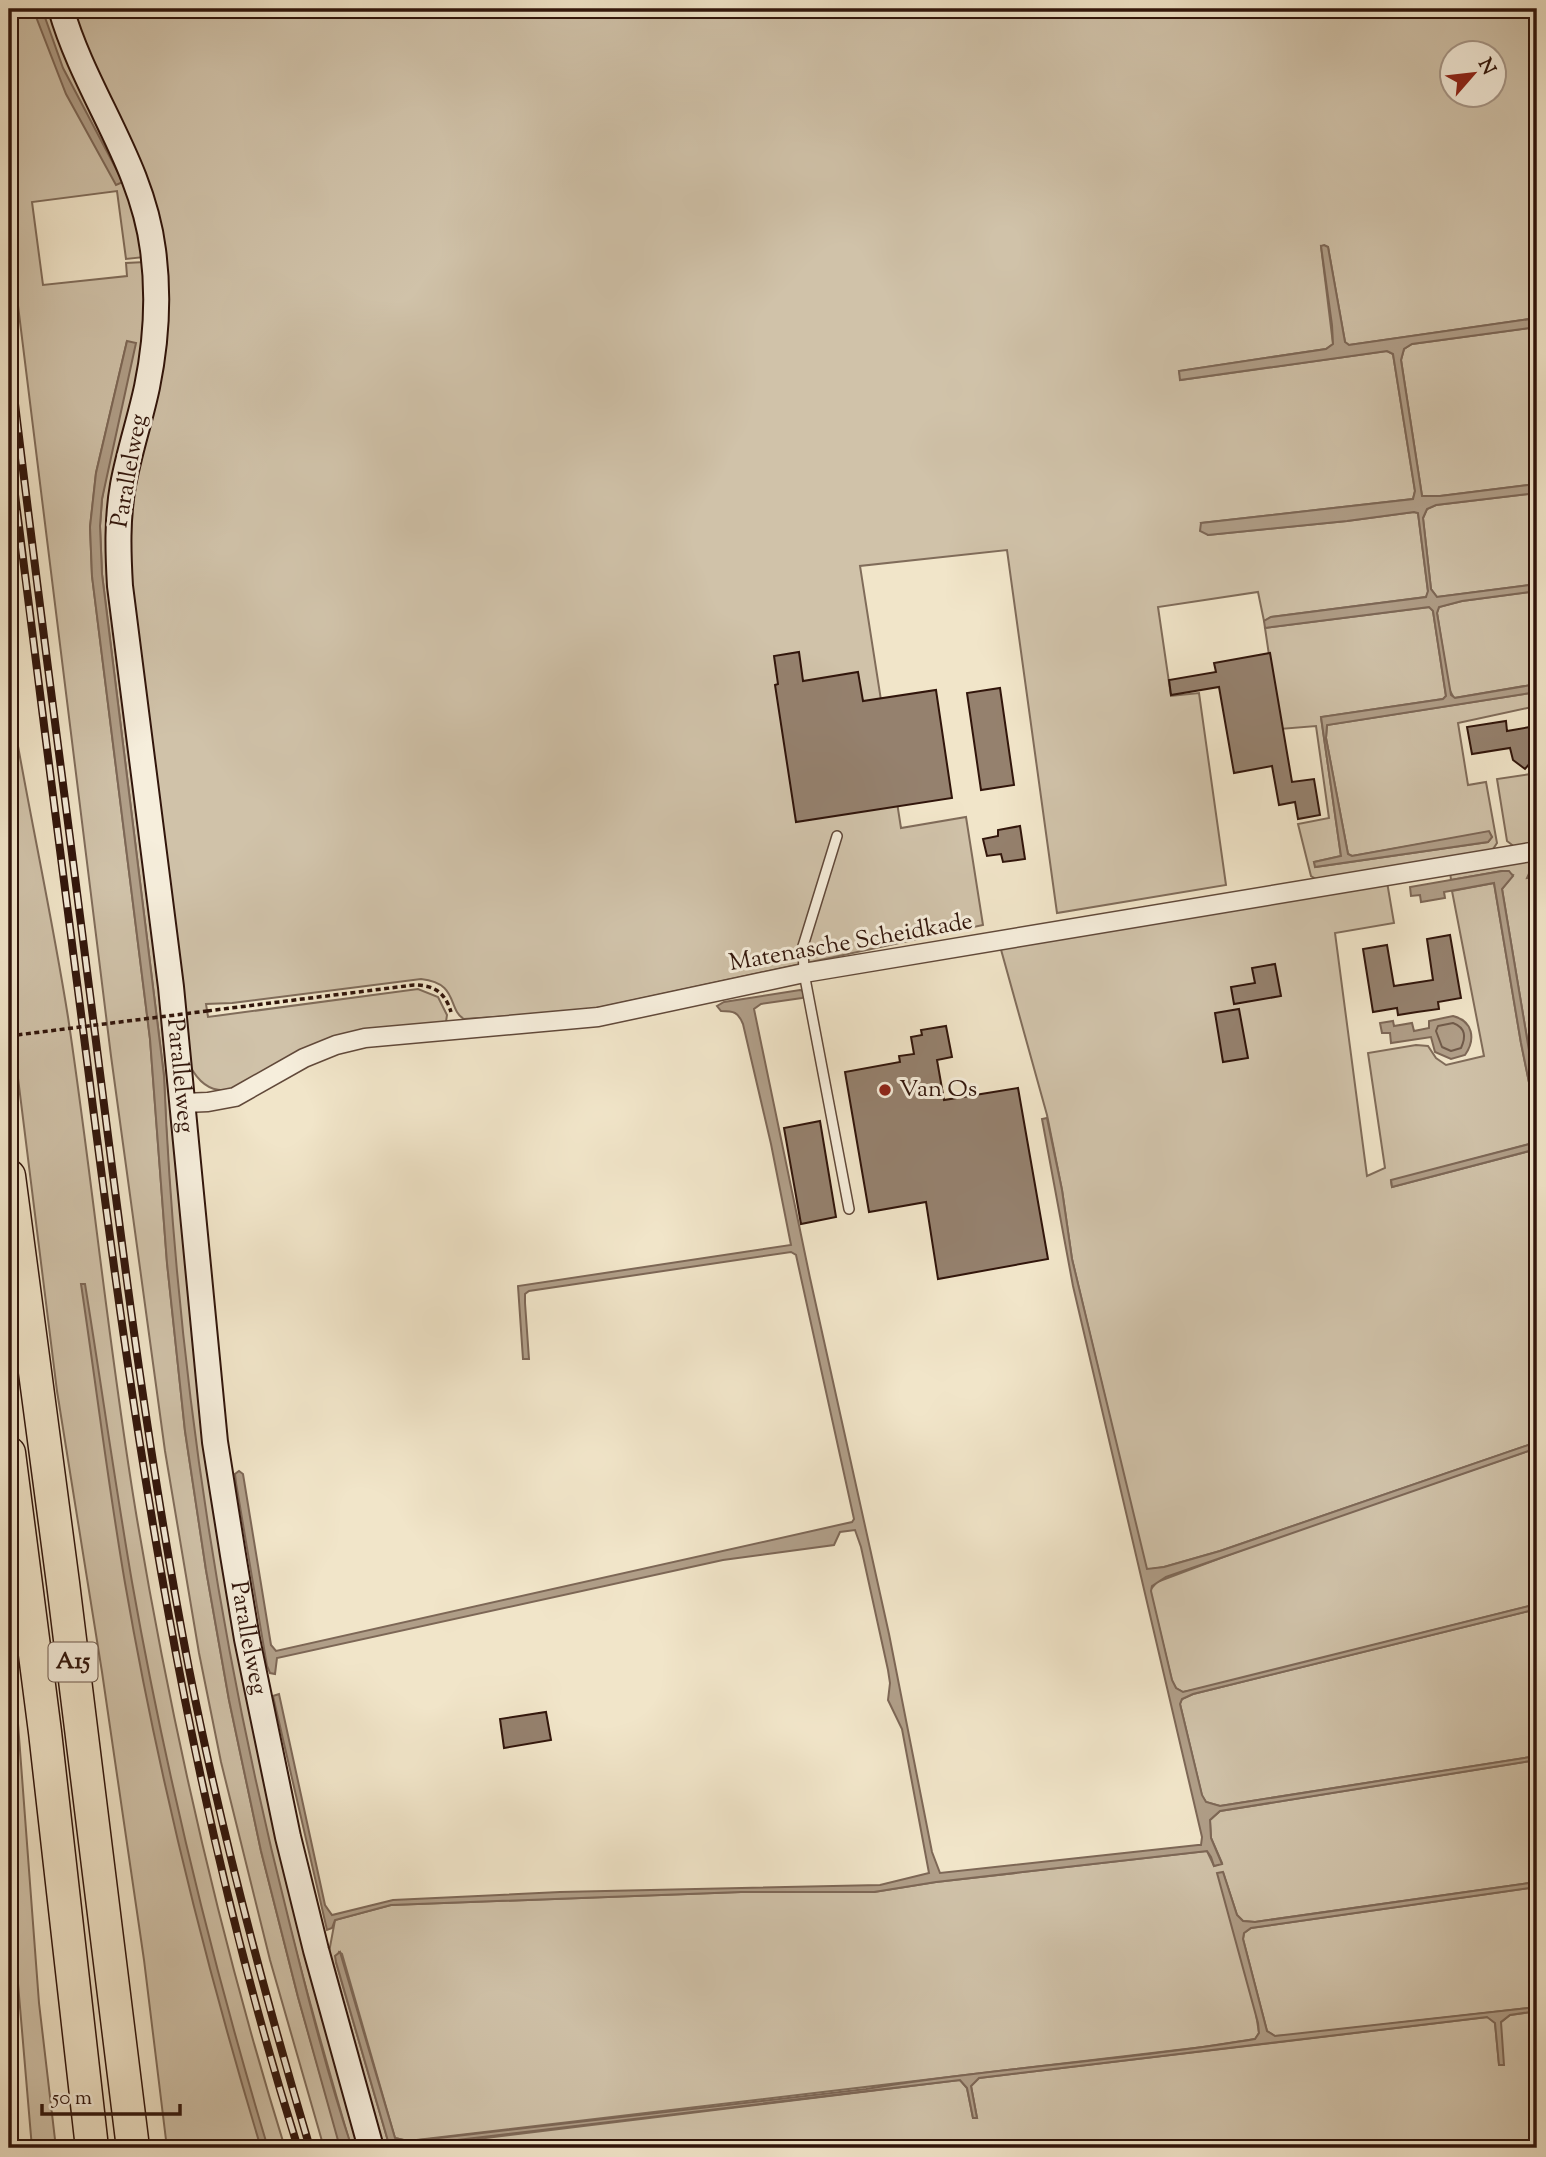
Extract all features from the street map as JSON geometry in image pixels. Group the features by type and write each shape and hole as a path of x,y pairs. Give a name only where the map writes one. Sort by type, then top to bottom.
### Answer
{"highway":[{"name":"A15","path":"9,1176 64,1583 133,2148"},
{"name":"A15","path":"9,1453 45,1732 92,2148"}],"street":[{"name":"Parallelweg","path":"61,9 79,61 131,166 148,219 153,251 156,286 153,349 147,387 123,484 118,544 120,586 183,1103 215,1442 247,1639 288,1837 316,1950 372,2148"},
{"name":"Matenasche Scheidkade","path":"183,1103 235,1097 304,1058 336,1045 399,1033 598,1017 804,973 1537,851"}],"lane":[{"path":"837,836 803,946 804,973 849,1209"}],"path":[{"path":"9,1036 387,987 425,985 435,988 446,999 456,1029"}],"shaded area":[{"path":"9,9 53,9 121,163 145,257 126,259 117,191 32,202 43,285 127,276 126,263 145,262 146,344 117,470 198,1375 362,2148 352,2148 349,2140 279,1883 230,1656 198,1464 176,1270 164,1076 102,574 102,499 127,341 96,473 90,527 92,576 150,1039 167,1263 185,1431 229,1700 261,1851 298,1997 341,2148 324,2148 270,1960 221,1762 199,1653 165,1451 111,1056 9,233"},
{"path":"69,9 1537,9 1537,318 1349,345 1345,342 1328,247 1321,246 1333,344 1326,349 1179,371 1181,380 1387,351 1393,354 1415,491 1413,499 1201,523 1208,535 1418,513 1428,592 1426,597 1271,617 1264,621 1258,592 1158,607 1171,696 1199,693 1226,885 1057,913 1007,550 860,566 901,828 966,817 983,925 570,1012 464,1019 455,1009 447,991 433,981 421,979 206,1004 208,1017 418,989 438,997 447,1015 443,1024 379,1028 332,1038 246,1084 227,1090 215,1089 205,1084 190,1066 137,657 127,521 165,298"},
{"path":"1537,327 1537,484 1422,496 1401,360 1404,349 1412,344"},
{"path":"1537,493 1537,584 1437,597 1431,589 1423,518 1427,509 1436,505"},
{"path":"1537,591 1537,684 1454,698 1449,689 1437,613 1439,607 1462,601"},
{"path":"1430,607 1433,611 1446,696 1443,699 1321,717 1341,856 1314,862 1316,867 1488,842 1492,837 1489,832 1352,856 1348,854 1326,738 1327,725 1537,692 1537,739 1532,707 1458,723 1468,785 1486,782 1497,843 1491,852 1316,879 1311,876 1298,824 1329,818 1316,726 1280,729 1265,628"},
{"path":"9,695 68,1017 118,1394 166,1678 220,1915 285,2148 167,2148 144,1960 57,1391 9,1006"},
{"path":"1537,773 1537,844 1516,848 1507,841 1497,779"},
{"path":"1537,858 1537,866 1532,867 1527,878 1537,877 1537,1098 1502,889 1513,875 1502,871 1451,880 1450,871"},
{"path":"1387,882 1394,923 1335,933 1367,1176 1385,1168 1368,1053 1416,1045 1428,1046 1436,1058 1446,1065 1484,1056 1452,891 1494,883 1537,1122 1537,1142 1391,1181 1392,1187 1537,1149 1537,1442 1220,1551 1146,1570 1072,1259 1047,1115 1000,946"},
{"path":"1537,1448 1537,1604 1208,1687 1183,1692 1176,1688 1150,1590 1157,1582 1271,1539"},
{"path":"9,1604 39,2003 56,2148 32,2148 9,1878"},
{"path":"1537,1609 1537,1756 1220,1806 1206,1802 1202,1796 1180,1704 1182,1699 1193,1694"},
{"path":"1537,1760 1537,1882 1255,1922 1243,1921 1237,1915 1223,1872 1222,1885 1254,2001 1259,2033 1255,2039 408,2141 395,2138 342,1954 339,1952 336,1962 390,2148 381,2148 327,1963 335,1920 391,1905 741,1892 874,1892 936,1882 1207,1851 1214,1866 1222,1863 1211,1838 1210,1820 1220,1811"},
{"path":"1537,1887 1537,2007 1292,2035 1275,2036 1267,2031 1243,1939 1244,1933 1251,1928"},
{"path":"1537,2011 1537,2148 404,2148 960,2080 967,2088 973,2118 977,2118 971,2086 979,2078 1488,2017 1495,2023 1499,2064 1503,2064 1500,2023 1510,2015"}],"water":[{"path":"33,9 42,9 63,68 123,182 116,185 66,94"},
{"path":"1321,246 1328,247 1345,342 1349,345 1537,318 1537,327 1412,344 1404,349 1401,360 1422,496 1537,484 1537,493 1436,505 1427,509 1423,518 1431,589 1437,597 1537,584 1537,591 1462,601 1439,607 1437,613 1451,695 1455,698 1537,684 1537,692 1327,725 1326,738 1348,854 1352,856 1489,831 1492,837 1488,842 1315,867 1314,862 1341,856 1321,717 1443,699 1446,696 1433,611 1429,607 1265,628 1264,621 1271,617 1426,597 1428,591 1418,513 1208,535 1200,531 1201,523 1413,499 1415,491 1393,354 1387,351 1180,380 1179,371 1326,349 1333,344"},
{"path":"127,341 136,343 102,499 102,574 164,1076 170,1183 190,1396 222,1607 264,1817 318,2035 352,2148 341,2148 339,2144 261,1851 229,1700 185,1431 167,1263 150,1039 92,576 90,527 96,473"},
{"path":"1509,871 1513,876 1502,889 1537,1098 1537,1122 1494,883 1444,892 1445,898 1421,902 1420,895 1411,896 1410,887"},
{"path":"804,991 806,996 761,1004 754,1009 889,1634 932,1852 940,1873 1201,1845 1202,1837 1073,1286 1042,1119 1047,1118 1062,1190 1072,1259 1147,1569 1164,1567 1220,1551 1537,1442 1537,1448 1166,1577 1152,1586 1172,1680 1176,1688 1183,1692 1537,1604 1537,1609 1193,1694 1182,1699 1180,1704 1206,1802 1220,1806 1537,1756 1537,1760 1220,1811 1210,1820 1211,1838 1222,1864 1214,1866 1207,1851 936,1882 874,1892 741,1892 391,1905 335,1920 332,1928 327,1930 273,1696 279,1694 325,1905 332,1915 393,1900 560,1892 880,1885 929,1873 902,1729 888,1700 888,1670 855,1530 840,1532 834,1545 723,1560 277,1658 275,1674 270,1673 267,1666 236,1483 235,1474 239,1471 243,1474 271,1645 276,1651 852,1522 854,1519 796,1255 791,1252 529,1291 525,1294 525,1303 529,1359 523,1359 518,1286 791,1245 743,1024 735,1013 721,1011 717,1006 724,1002"},
{"path":"1453,1016 1460,1018 1468,1026 1471,1043 1465,1055 1451,1059 1435,1052 1431,1037 1391,1043 1390,1033 1382,1033 1380,1023 1393,1021 1394,1026 1412,1023 1414,1031 1429,1028 1429,1021"},
{"path":"1537,1142 1537,1149 1392,1187 1391,1180"},
{"path":"81,1284 85,1284 132,1582 175,1796 209,1938 268,2148 261,2148 221,2009 184,1868 152,1726 119,1546"},
{"path":"1223,1872 1237,1915 1243,1921 1255,1922 1537,1882 1537,1887 1251,1928 1244,1933 1243,1939 1267,2031 1275,2036 1537,2007 1537,2011 1510,2015 1501,2022 1504,2065 1499,2065 1495,2023 1487,2017 979,2078 971,2086 977,2118 973,2118 967,2088 960,2080 390,2148 335,1956 340,1952 395,2138 408,2141 430,2139 866,2089 1255,2039 1259,2033 1258,2023 1217,1873"}],"building":[{"path":"799,652 803,681 858,672 863,701 936,690 952,798 796,822 775,685 778,684 774,656"},
{"path":"1270,653 1292,782 1314,779 1320,815 1298,819 1295,802 1279,805 1272,766 1234,773 1219,687 1171,695 1169,680 1216,672 1214,663"},
{"path":"1000,688 1014,785 981,790 967,693"},
{"path":"1506,721 1507,731 1530,727 1536,761 1531,762 1525,769 1513,760 1510,748 1472,754 1467,727"},
{"path":"1020,826 1025,859 1003,862 1001,854 987,856 983,839 998,836 998,830"},
{"path":"1450,935 1461,998 1438,1002 1439,1009 1398,1015 1397,1008 1373,1012 1363,949 1387,945 1394,986 1433,980 1427,939"},
{"path":"1275,964 1281,996 1234,1004 1231,987 1255,983 1252,968"},
{"path":"1239,1009 1248,1058 1223,1062 1215,1013"},
{"path":"946,1026 952,1057 937,1060 944,1100 1018,1088 1048,1259 938,1279 926,1202 869,1212 845,1072 900,1062 899,1056 914,1054 911,1037 922,1035 921,1030"},
{"path":"820,1121 836,1217 801,1224 784,1128"},
{"path":"546,1712 551,1740 504,1748 500,1719"}],"railway":[{"path":"9,353 121,1233 158,1495 189,1669 215,1790 259,1970 310,2148"},
{"path":"9,447 107,1212 146,1483 195,1751 225,1884 259,2016 298,2148"}],"place":[{"name":"Van Os","path":"885,1090"}]}
